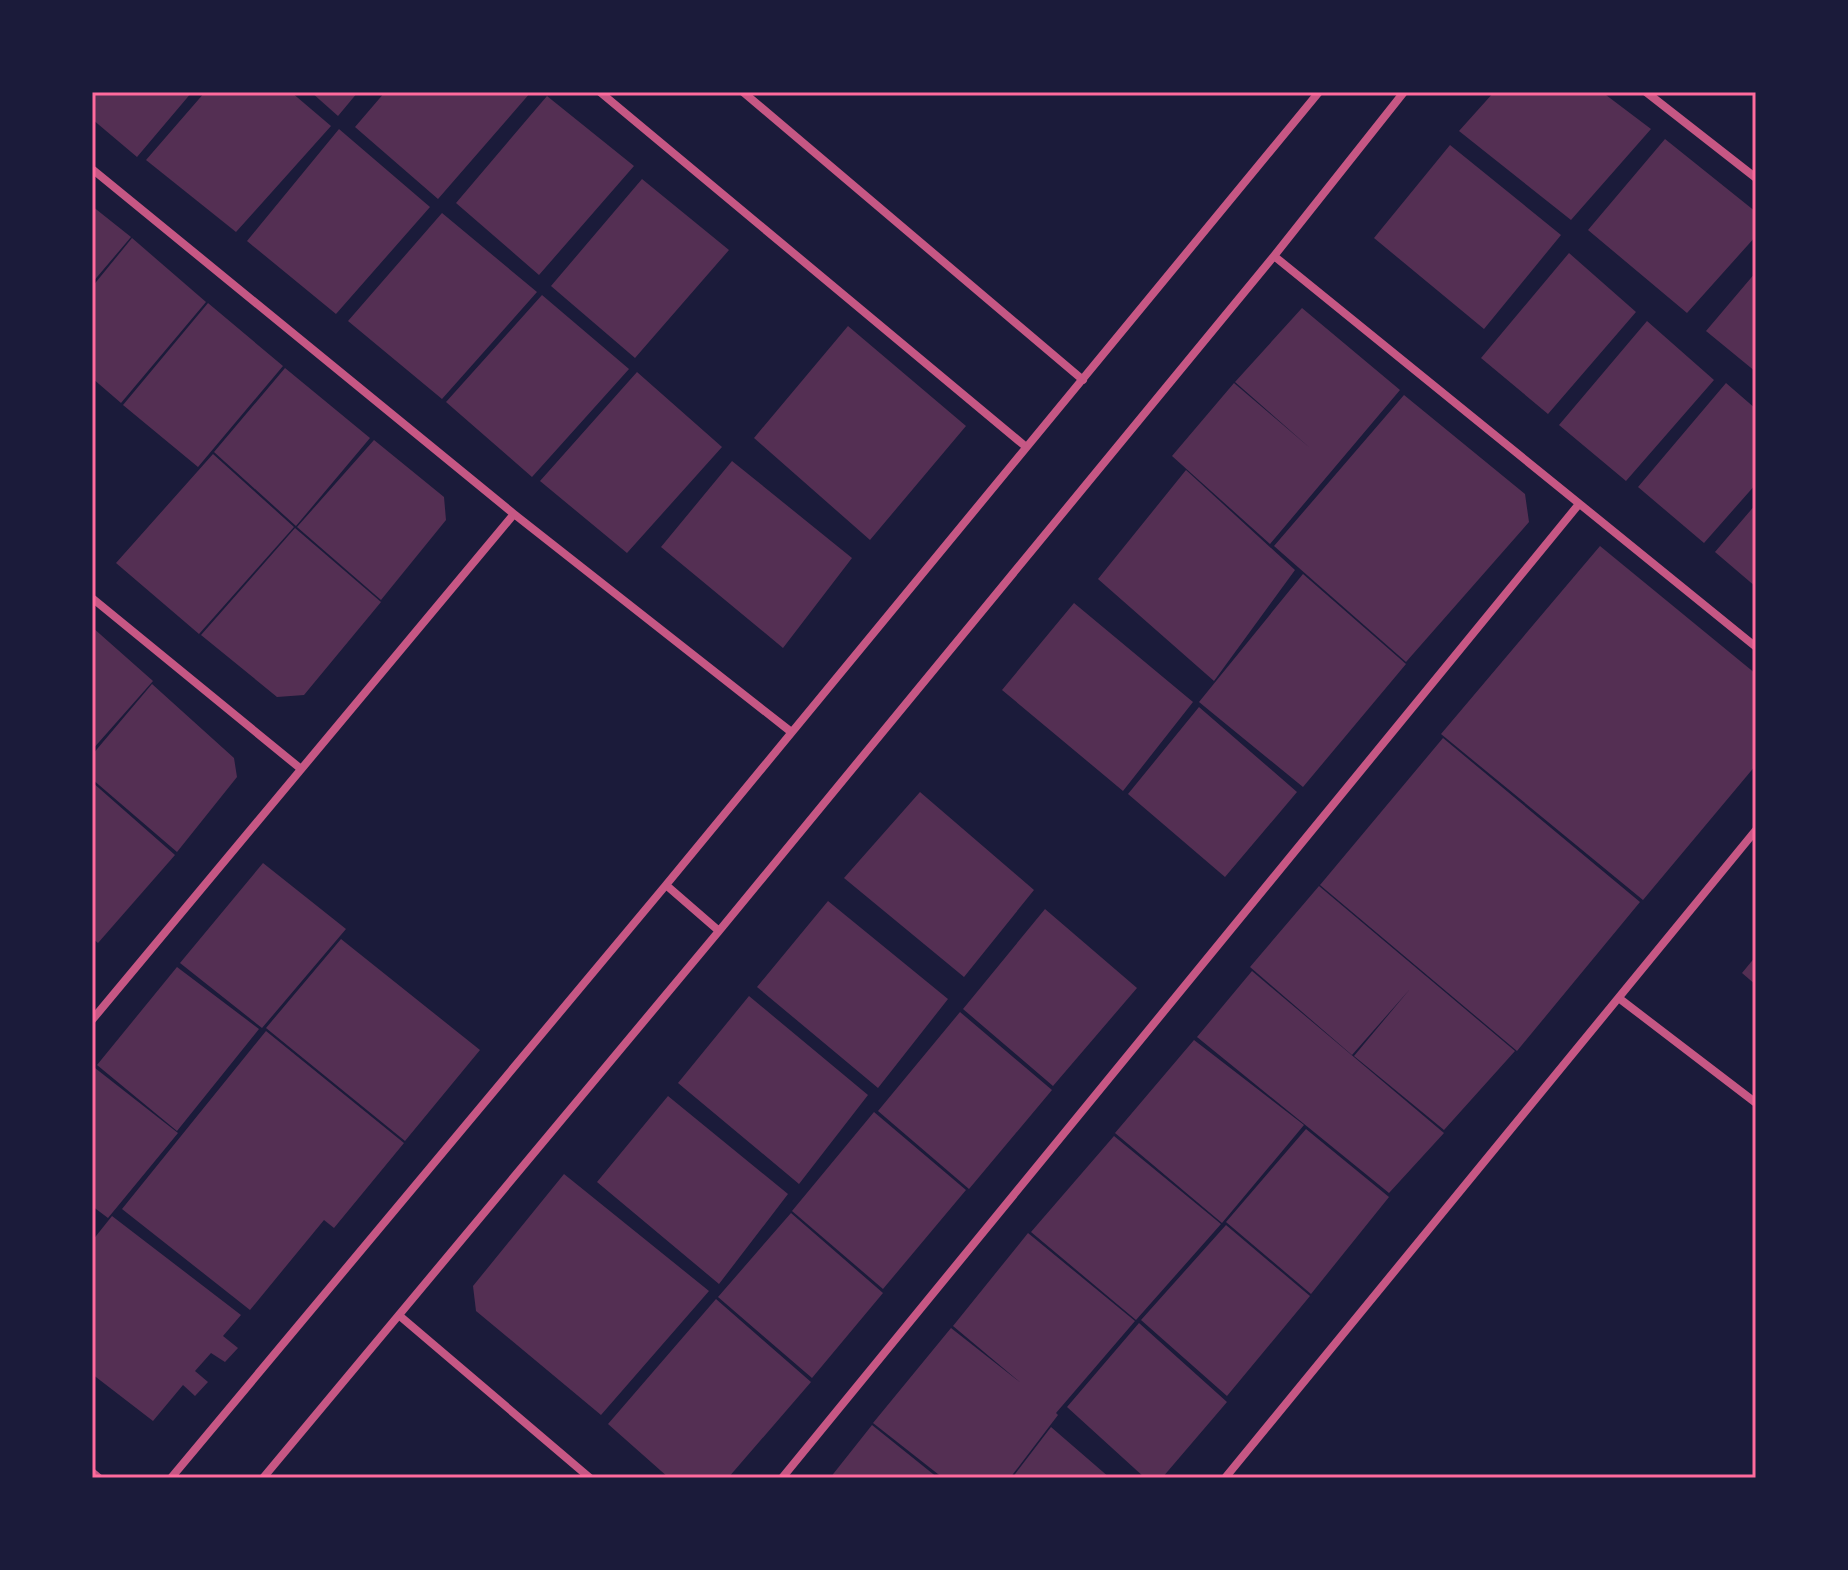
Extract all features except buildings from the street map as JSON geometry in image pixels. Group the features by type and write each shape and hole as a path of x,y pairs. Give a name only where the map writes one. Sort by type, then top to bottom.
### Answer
{"street":[{"path":"600,92 1025,446"},
{"path":"743,92 1083,380"},
{"path":"171,1478 666,885 1319,92"},
{"path":"263,1478 401,1317 719,931 1274,256 1404,92"},
{"path":"1646,92 1756,178"},
{"path":"92,169 514,514 790,731"},
{"path":"1274,256 1756,647"},
{"path":"782,1478 1579,504"},
{"path":"92,1020 514,514"},
{"path":"92,598 301,769"},
{"path":"1225,1478 1756,830"},
{"path":"666,885 719,931"},
{"path":"1620,999 1756,1103"},
{"path":"401,1317 590,1478"},
{"path":"92,1472 99,1478"}]}
